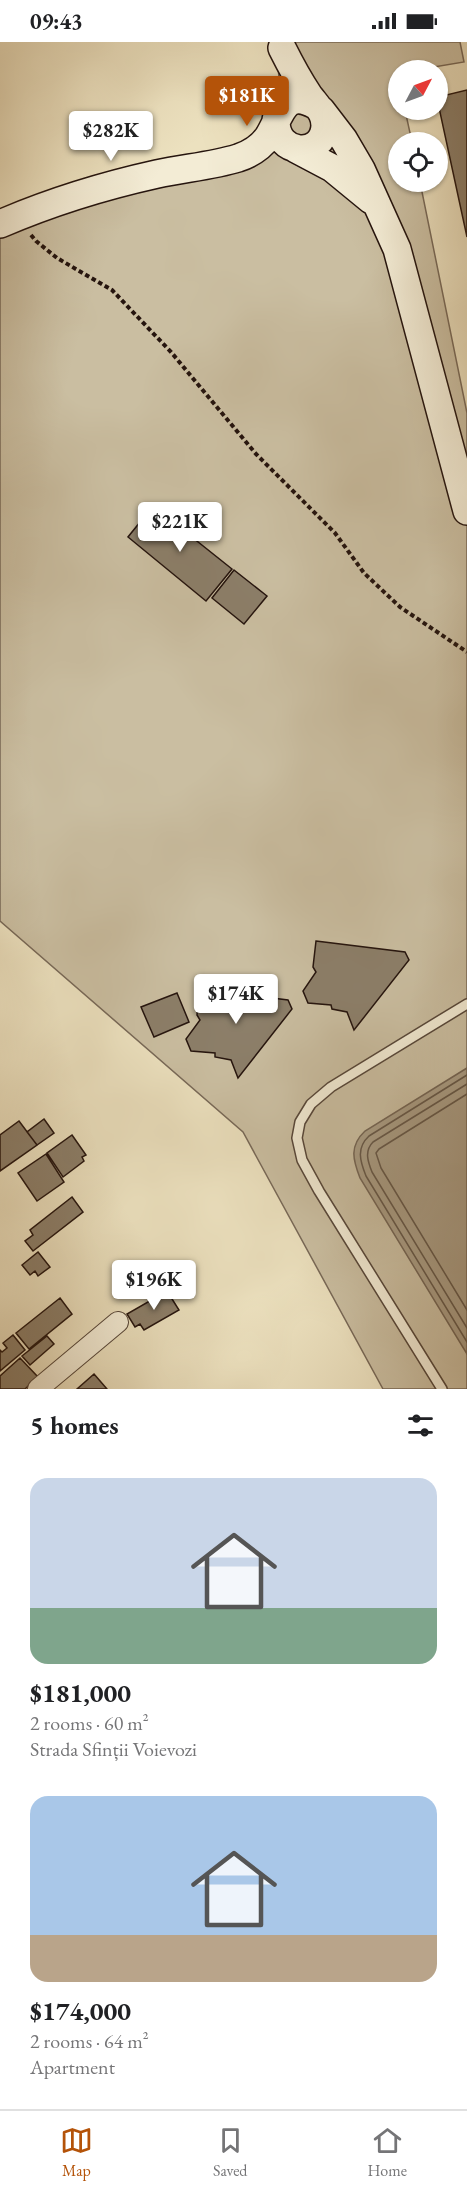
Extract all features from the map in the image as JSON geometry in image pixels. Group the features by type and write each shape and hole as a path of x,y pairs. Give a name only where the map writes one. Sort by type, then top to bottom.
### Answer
{"street":[{"path":"9,220 66,198 117,184 240,158 312,146 323,134 324,118 298,77 282,45"},
{"path":"282,45 285,81 278,115 279,136 293,148 332,168 354,184 380,209"},
{"path":"240,158 262,144 286,104 301,100 318,108 344,140 361,169 397,249 467,511"},
{"path":"38,1389 118,1322"}],"lane":[{"path":"442,1389 319,1191 302,1160 297,1138 300,1122 311,1104 332,1087 467,1004"}],"path":[{"path":"9,220 57,258 112,290 171,352 256,454 316,513 348,550 364,573 400,607 467,652"}],"shaded area":[{"path":"276,42 460,42 464,62 448,65 448,60 388,60 388,120 407,120 410,132 388,132 388,192 422,192 467,413 467,1389 383,1389 243,1132 0,921 0,233 253,142 277,100 279,78"}],"water":[{"path":"467,1068 467,1354 360,1178 354,1153 356,1142 365,1131"}],"building":[{"path":"467,90 467,237 448,149 448,132 444,132 442,120 448,120 448,95"},
{"path":"153,506 232,569 206,601 128,537"},
{"path":"234,570 267,596 244,624 212,598"},
{"path":"316,941 405,952 409,960 354,1030 347,1012 332,1009 331,1005 308,1003 303,991 316,972 313,967"},
{"path":"199,989 288,1000 292,1009 238,1078 231,1060 215,1057 215,1053 191,1051 186,1039 200,1020 197,1015"},
{"path":"177,993 189,1022 154,1037 141,1007"},
{"path":"44,1119 54,1133 37,1145 27,1132"},
{"path":"19,1121 37,1145 0,1171 0,1135"},
{"path":"72,1135 86,1155 82,1157 84,1161 63,1177 47,1153"},
{"path":"46,1154 64,1182 37,1201 18,1173"},
{"path":"72,1197 83,1212 33,1251 25,1241 33,1235 30,1230"},
{"path":"38,1252 50,1267 38,1276 35,1271 30,1275 22,1265"},
{"path":"167,1291 179,1310 144,1330 140,1324 135,1327 127,1314"},
{"path":"60,1298 72,1314 29,1349 16,1333"},
{"path":"13,1335 25,1350 0,1371 0,1350 2,1352 7,1348 3,1343"},
{"path":"47,1336 54,1344 30,1365 22,1356"},
{"path":"20,1358 38,1377 25,1389 0,1389 0,1376"},
{"path":"94,1374 107,1389 77,1389"}]}
